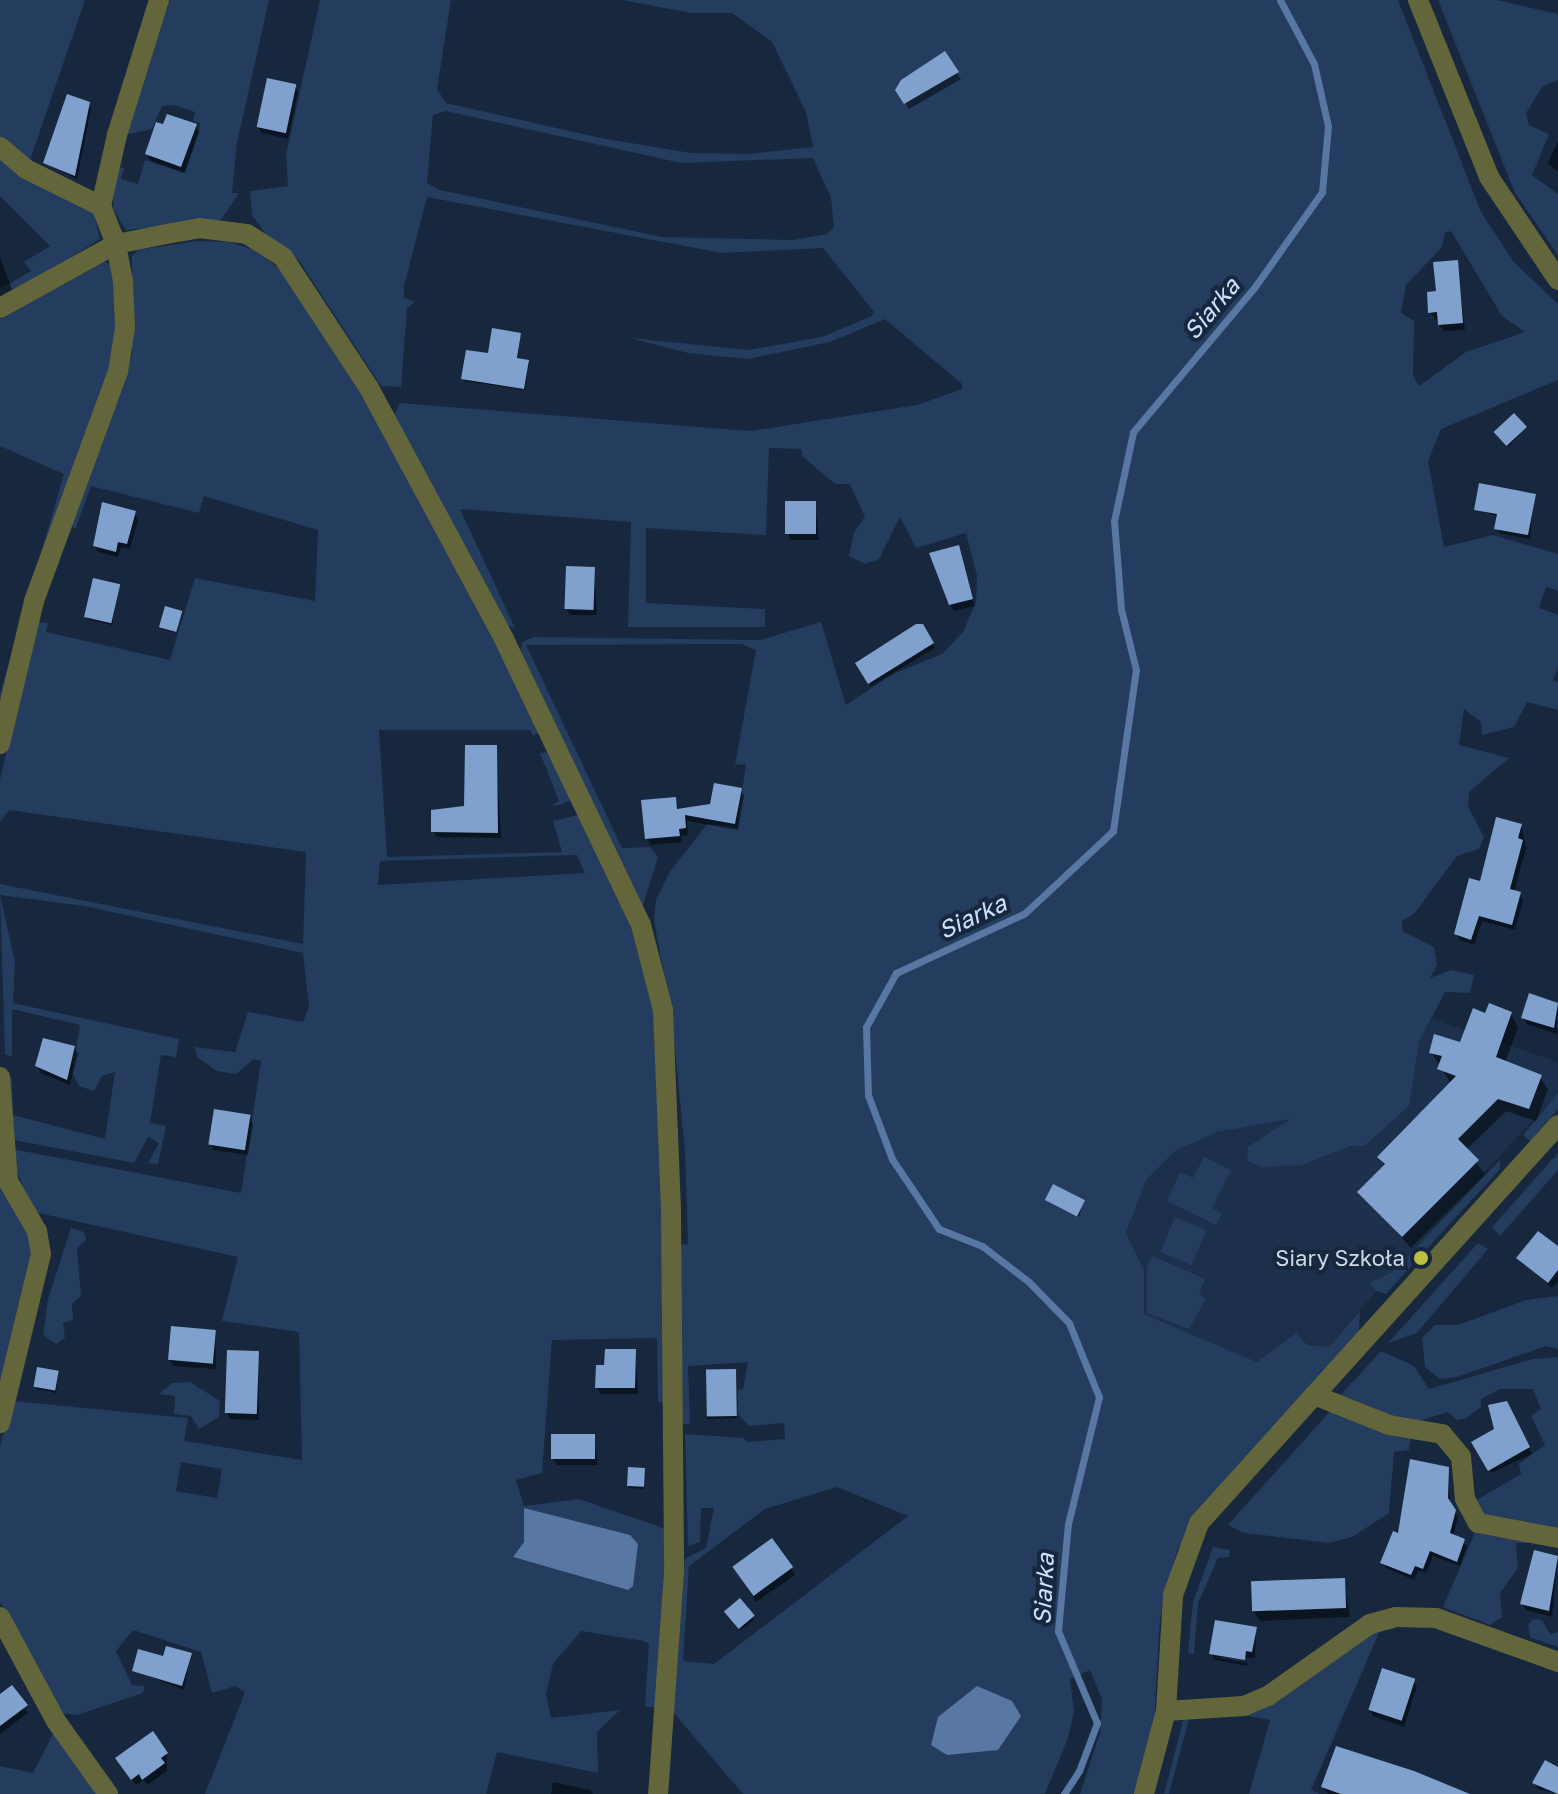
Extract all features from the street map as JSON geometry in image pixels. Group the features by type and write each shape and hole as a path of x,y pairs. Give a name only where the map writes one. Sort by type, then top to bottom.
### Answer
{"street":[{"path":"0,744 34,601 118,372 125,328 116,244 101,206 117,135 159,0"},
{"path":"1418,0 1489,177 1558,280"},
{"path":"0,147 26,169 101,206"},
{"path":"0,308 116,244 199,228 247,234 283,257 369,388 504,639 651,954 663,1010 671,1227 674,1572 658,1794"},
{"path":"0,1077 8,1181 37,1231 41,1254 0,1423"},
{"path":"1144,1794 1166,1711 1173,1595 1199,1523 1558,1125"},
{"path":"1314,1395 1389,1425 1442,1434 1461,1457 1465,1499 1478,1523 1558,1538"},
{"path":"0,1617 56,1721 108,1794"},
{"path":"1166,1711 1244,1706 1268,1696 1370,1624 1396,1617 1436,1618 1558,1662"}],"shaded area":[{"path":"0,0 85,0 29,163 0,140"},
{"path":"170,0 269,0 237,143 232,193 239,193 221,220 126,230 113,209 115,166 124,168 121,179 138,184 145,160 184,173 199,131 200,123 193,121 195,112 174,105 162,106 152,129 125,135"},
{"path":"320,0 451,0 437,89 446,103 601,138 691,153 749,154 813,147 806,112 772,42 732,13 691,13 622,0 1398,0 1481,212 1513,261 1558,304 1558,380 1441,429 1428,461 1444,547 1493,535 1558,554 1558,591 1546,587 1539,608 1558,615 1558,667 1553,681 1558,682 1558,710 1527,702 1514,727 1482,735 1481,722 1464,709 1459,745 1509,758 1469,792 1468,806 1484,837 1479,849 1457,856 1414,914 1402,921 1402,931 1434,947 1437,965 1430,978 1451,970 1474,975 1470,993 1445,992 1419,1042 1409,1106 1364,1146 1351,1146 1302,1165 1262,1167 1247,1161 1248,1147 1290,1119 1218,1132 1175,1151 1146,1180 1126,1233 1144,1270 1144,1314 1257,1362 1296,1333 1307,1345 1329,1347 1360,1311 1359,1334 1195,1521 1177,1551 1160,1619 1154,1724 1135,1794 1080,1794 1100,1733 1102,1699 1090,1670 1070,1679 1074,1712 1068,1738 1045,1794 743,1794 673,1712 685,1559 706,1548 714,1508 701,1508 700,1542 688,1546 685,1434 744,1438 747,1442 785,1439 784,1423 749,1426 738,1414 738,1390 743,1389 748,1362 688,1366 690,1424 683,1424 679,1245 688,1244 685,1153 672,1017 654,921 656,900 669,873 707,824 737,827 746,764 735,765 756,650 741,644 526,645 622,848 650,847 658,857 642,908 520,654 522,642 534,637 760,640 821,622 846,705 893,674 942,654 963,632 976,602 977,576 966,533 916,548 900,517 879,559 865,564 849,556 854,532 865,517 850,484 835,484 802,456 802,449 769,448 766,535 646,528 646,603 765,609 765,627 628,627 631,522 460,509 515,628 502,624 393,418 400,403 750,431 917,405 962,389 962,384 885,319 830,342 748,359 688,353 630,338 749,350 822,337 872,316 874,312 823,248 722,253 427,197 404,286 404,298 415,302 407,308 401,387 381,386 300,262 267,236 252,215 250,191 288,186 286,155","holes":["446,111 681,163 813,158 831,198 834,227 827,234 794,240 662,237 440,190 427,183 433,115","1451,231 1502,316 1525,332 1466,352 1419,386 1413,375 1414,321 1401,313 1406,285 1442,247 1445,233","837,1487 908,1516 714,1664 683,1661 689,1566 765,1509"]},
{"path":"1438,0 1497,0 1558,14 1558,80 1542,87 1526,113 1529,125 1549,134 1532,175 1558,194 1558,255 1515,193"},
{"path":"0,155 93,210 100,239 0,302 0,289 31,271 24,262 50,246 0,196"},
{"path":"197,241 229,242 258,251 290,278 360,391 542,731 533,736 530,730 379,730 387,857 562,852 553,821 578,815 637,937 655,1016 659,1075 666,1402 658,1402 657,1338 552,1340 542,1473 516,1480 524,1506 579,1499 666,1529 657,1708 645,1706 649,1644 644,1641 581,1631 553,1664 546,1694 551,1718 620,1710 597,1732 598,1773 497,1752 486,1794 205,1794 245,1692 235,1686 212,1693 201,1652 133,1630 116,1651 132,1685 145,1686 143,1693 77,1715 59,1713 0,1602 0,1446 13,1401 188,1418 184,1441 302,1460 299,1332 222,1321 238,1257 34,1212 7,1148 241,1193 261,1061 254,1059 236,1074 217,1071 198,1058 194,1047 235,1052 248,1012 303,1022 309,1007 303,953 84,906 0,895 0,884 303,944 306,852 9,810 0,822 0,780 36,622 48,623 46,632 170,660 195,578 315,601 318,530 204,496 199,513 91,486 75,530 69,520 132,355 132,256 138,250","holes":["577,855 585,873 378,885 380,861","181,1462 222,1469 217,1498 176,1491","524,1542 627,1590 513,1557"]},
{"path":"105,262 111,265 120,299 112,372 0,721 0,694 64,474 0,446 0,319"},
{"path":"553,752 572,800 551,806 559,801 540,753"},
{"path":"0,895 15,962 13,1003 179,1039 176,1057 161,1055 150,1123 166,1126 158,1164 148,1163 159,1143 148,1137 134,1163 14,1140 5,1079 12,1077 13,1115 105,1139 115,1072 102,1076 94,1091 79,1086 72,1073 80,1025 12,1009 12,1057 5,1054"},
{"path":"1432,1019 1558,1062 1558,1093 1392,1272 1370,1282 1376,1291 1329,1347 1307,1345 1257,1362 1144,1314 1144,1270 1126,1233 1146,1180 1175,1151 1218,1132 1292,1118 1249,1147 1302,1165 1351,1146 1408,1106 1419,1041"},
{"path":"1558,1093 1558,1109 1530,1141 1523,1135"},
{"path":"1558,1153 1558,1170 1500,1236 1492,1227"},
{"path":"1204,1157 1231,1170 1212,1208 1222,1213 1216,1225 1167,1201 1180,1172 1193,1178"},
{"path":"1500,1160 1500,1169 1386,1294 1376,1291 1369,1283 1392,1272"},
{"path":"0,1162 35,1249 0,1411"},
{"path":"1175,1217 1206,1230 1191,1265 1160,1252"},
{"path":"71,1228 84,1232 86,1240 77,1248 81,1296 72,1304 73,1320 63,1323 65,1338 56,1344 43,1335 48,1299"},
{"path":"1478,1243 1488,1249 1417,1333 1388,1343"},
{"path":"1153,1256 1205,1279 1199,1294 1206,1299 1189,1329 1147,1313 1147,1267"},
{"path":"1558,1296 1558,1349 1546,1346 1457,1377 1440,1379 1425,1367 1422,1338 1435,1325 1458,1325 1526,1300"},
{"path":"1381,1351 1414,1366 1429,1389 1533,1359 1558,1357 1558,1531 1488,1524 1470,1504 1521,1474 1519,1464 1545,1445 1531,1416 1541,1409 1533,1389 1500,1389 1481,1399 1481,1407 1466,1418 1457,1420 1448,1412 1409,1424 1340,1396"},
{"path":"190,1382 220,1401 219,1417 199,1429 191,1416 174,1414 175,1396 159,1394 172,1383"},
{"path":"1332,1409 1411,1435 1409,1450 1394,1452 1389,1513 1352,1537 1329,1543 1244,1533 1228,1525"},
{"path":"524,1508 630,1535 638,1544 633,1586 628,1590 513,1557 524,1542"},
{"path":"1477,1528 1487,1535 1552,1543 1516,1543 1518,1568 1500,1593 1502,1617 1490,1625 1443,1607"},
{"path":"1213,1547 1230,1550 1229,1557 1218,1558 1198,1603 1194,1654 1188,1653 1193,1602"},
{"path":"1533,1619 1542,1620 1550,1634 1558,1632 1558,1647 1530,1637 1528,1625"},
{"path":"1382,1626 1311,1790 1320,1794 1249,1794 1270,1720 1249,1716 1250,1711"},
{"path":"977,1686 1012,1701 1021,1716 998,1750 947,1755 931,1745 938,1717"},
{"path":"1189,1719 1169,1794 1164,1794 1183,1721"},
{"path":"57,1726 104,1794 0,1794 0,1766 33,1773"}],"building":[{"path":"945,51 959,72 904,104 895,90 901,80"},
{"path":"267,78 296,84 286,133 257,127"},
{"path":"67,94 90,102 75,176 43,163"},
{"path":"167,114 197,124 181,167 145,154 156,122 163,124"},
{"path":"1458,260 1463,323 1438,325 1437,312 1428,313 1427,292 1436,291 1433,262"},
{"path":"492,328 521,333 517,358 529,360 524,389 461,379 466,350 488,353"},
{"path":"1514,413 1527,427 1506,446 1494,432"},
{"path":"1479,483 1536,494 1528,535 1494,529 1497,514 1474,510"},
{"path":"785,501 816,501 816,534 785,534"},
{"path":"102,502 136,511 127,544 118,542 116,552 93,546"},
{"path":"959,545 973,599 949,605 929,553"},
{"path":"566,566 595,567 593,610 564,609"},
{"path":"93,578 120,584 111,623 84,617"},
{"path":"165,606 182,611 176,632 159,627"},
{"path":"916,624 923,624 934,643 868,684 855,663"},
{"path":"465,745 497,745 498,833 431,832 431,810 464,806"},
{"path":"714,783 742,788 735,824 685,815 686,828 679,829 680,836 645,839 641,800 676,797 677,809 710,804"},
{"path":"1496,817 1522,824 1518,838 1523,840 1510,889 1521,892 1512,925 1479,916 1471,940 1454,934 1469,878 1480,881"},
{"path":"1529,993 1558,1003 1554,1028 1521,1018"},
{"path":"1489,1003 1512,1012 1496,1057 1542,1075 1529,1109 1498,1099 1458,1139 1479,1160 1402,1237 1357,1192 1385,1164 1377,1157 1456,1076 1437,1069 1442,1056 1429,1053 1434,1034 1460,1042 1473,1008 1485,1013"},
{"path":"43,1038 75,1046 67,1080 35,1066"},
{"path":"214,1109 251,1115 245,1150 208,1145"},
{"path":"1053,1184 1085,1200 1077,1216 1045,1200"},
{"path":"1538,1231 1558,1246 1558,1270 1548,1283 1516,1258"},
{"path":"171,1326 216,1330 213,1364 168,1360"},
{"path":"605,1349 636,1349 635,1388 595,1388 596,1365 604,1365"},
{"path":"227,1350 259,1351 257,1414 225,1413"},
{"path":"37,1367 59,1371 55,1391 34,1387"},
{"path":"736,1369 737,1416 707,1417 706,1370"},
{"path":"1507,1401 1530,1447 1488,1471 1471,1442 1494,1429 1488,1405"},
{"path":"551,1434 595,1434 595,1459 551,1459"},
{"path":"1410,1459 1449,1467 1448,1498 1456,1510 1450,1533 1465,1539 1457,1562 1430,1551 1423,1569 1415,1566 1411,1575 1380,1563 1393,1531 1398,1533"},
{"path":"628,1467 645,1468 644,1487 627,1486"},
{"path":"772,1538 793,1567 754,1596 732,1567"},
{"path":"1534,1550 1558,1556 1549,1611 1520,1604"},
{"path":"1345,1578 1346,1608 1252,1611 1251,1581"},
{"path":"740,1598 755,1616 739,1629 724,1611"},
{"path":"1215,1620 1257,1627 1252,1652 1246,1651 1245,1660 1209,1654"},
{"path":"166,1646 192,1653 182,1686 132,1671 138,1649 163,1656"},
{"path":"1382,1668 1415,1679 1402,1721 1368,1710"},
{"path":"12,1685 28,1705 0,1726 0,1694"},
{"path":"153,1731 168,1753 161,1758 165,1763 142,1780 139,1774 131,1780 115,1758"},
{"path":"1336,1746 1414,1771 1470,1794 1341,1794 1321,1787"},
{"path":"1545,1760 1558,1767 1558,1794 1532,1783"}],"waterway":[{"name":"Siarka","path":"1064,1794 1079,1771 1097,1723 1058,1631 1068,1524 1099,1397 1069,1323 1029,1282 982,1246 939,1229 892,1159 868,1095 866,1027 896,973 1025,913 1113,831 1136,670 1121,609 1114,521 1133,432 1254,288 1322,192 1328,126 1314,64 1280,0"}],"place":[{"name":"Siary Szkoła","path":"1421,1258"}]}
